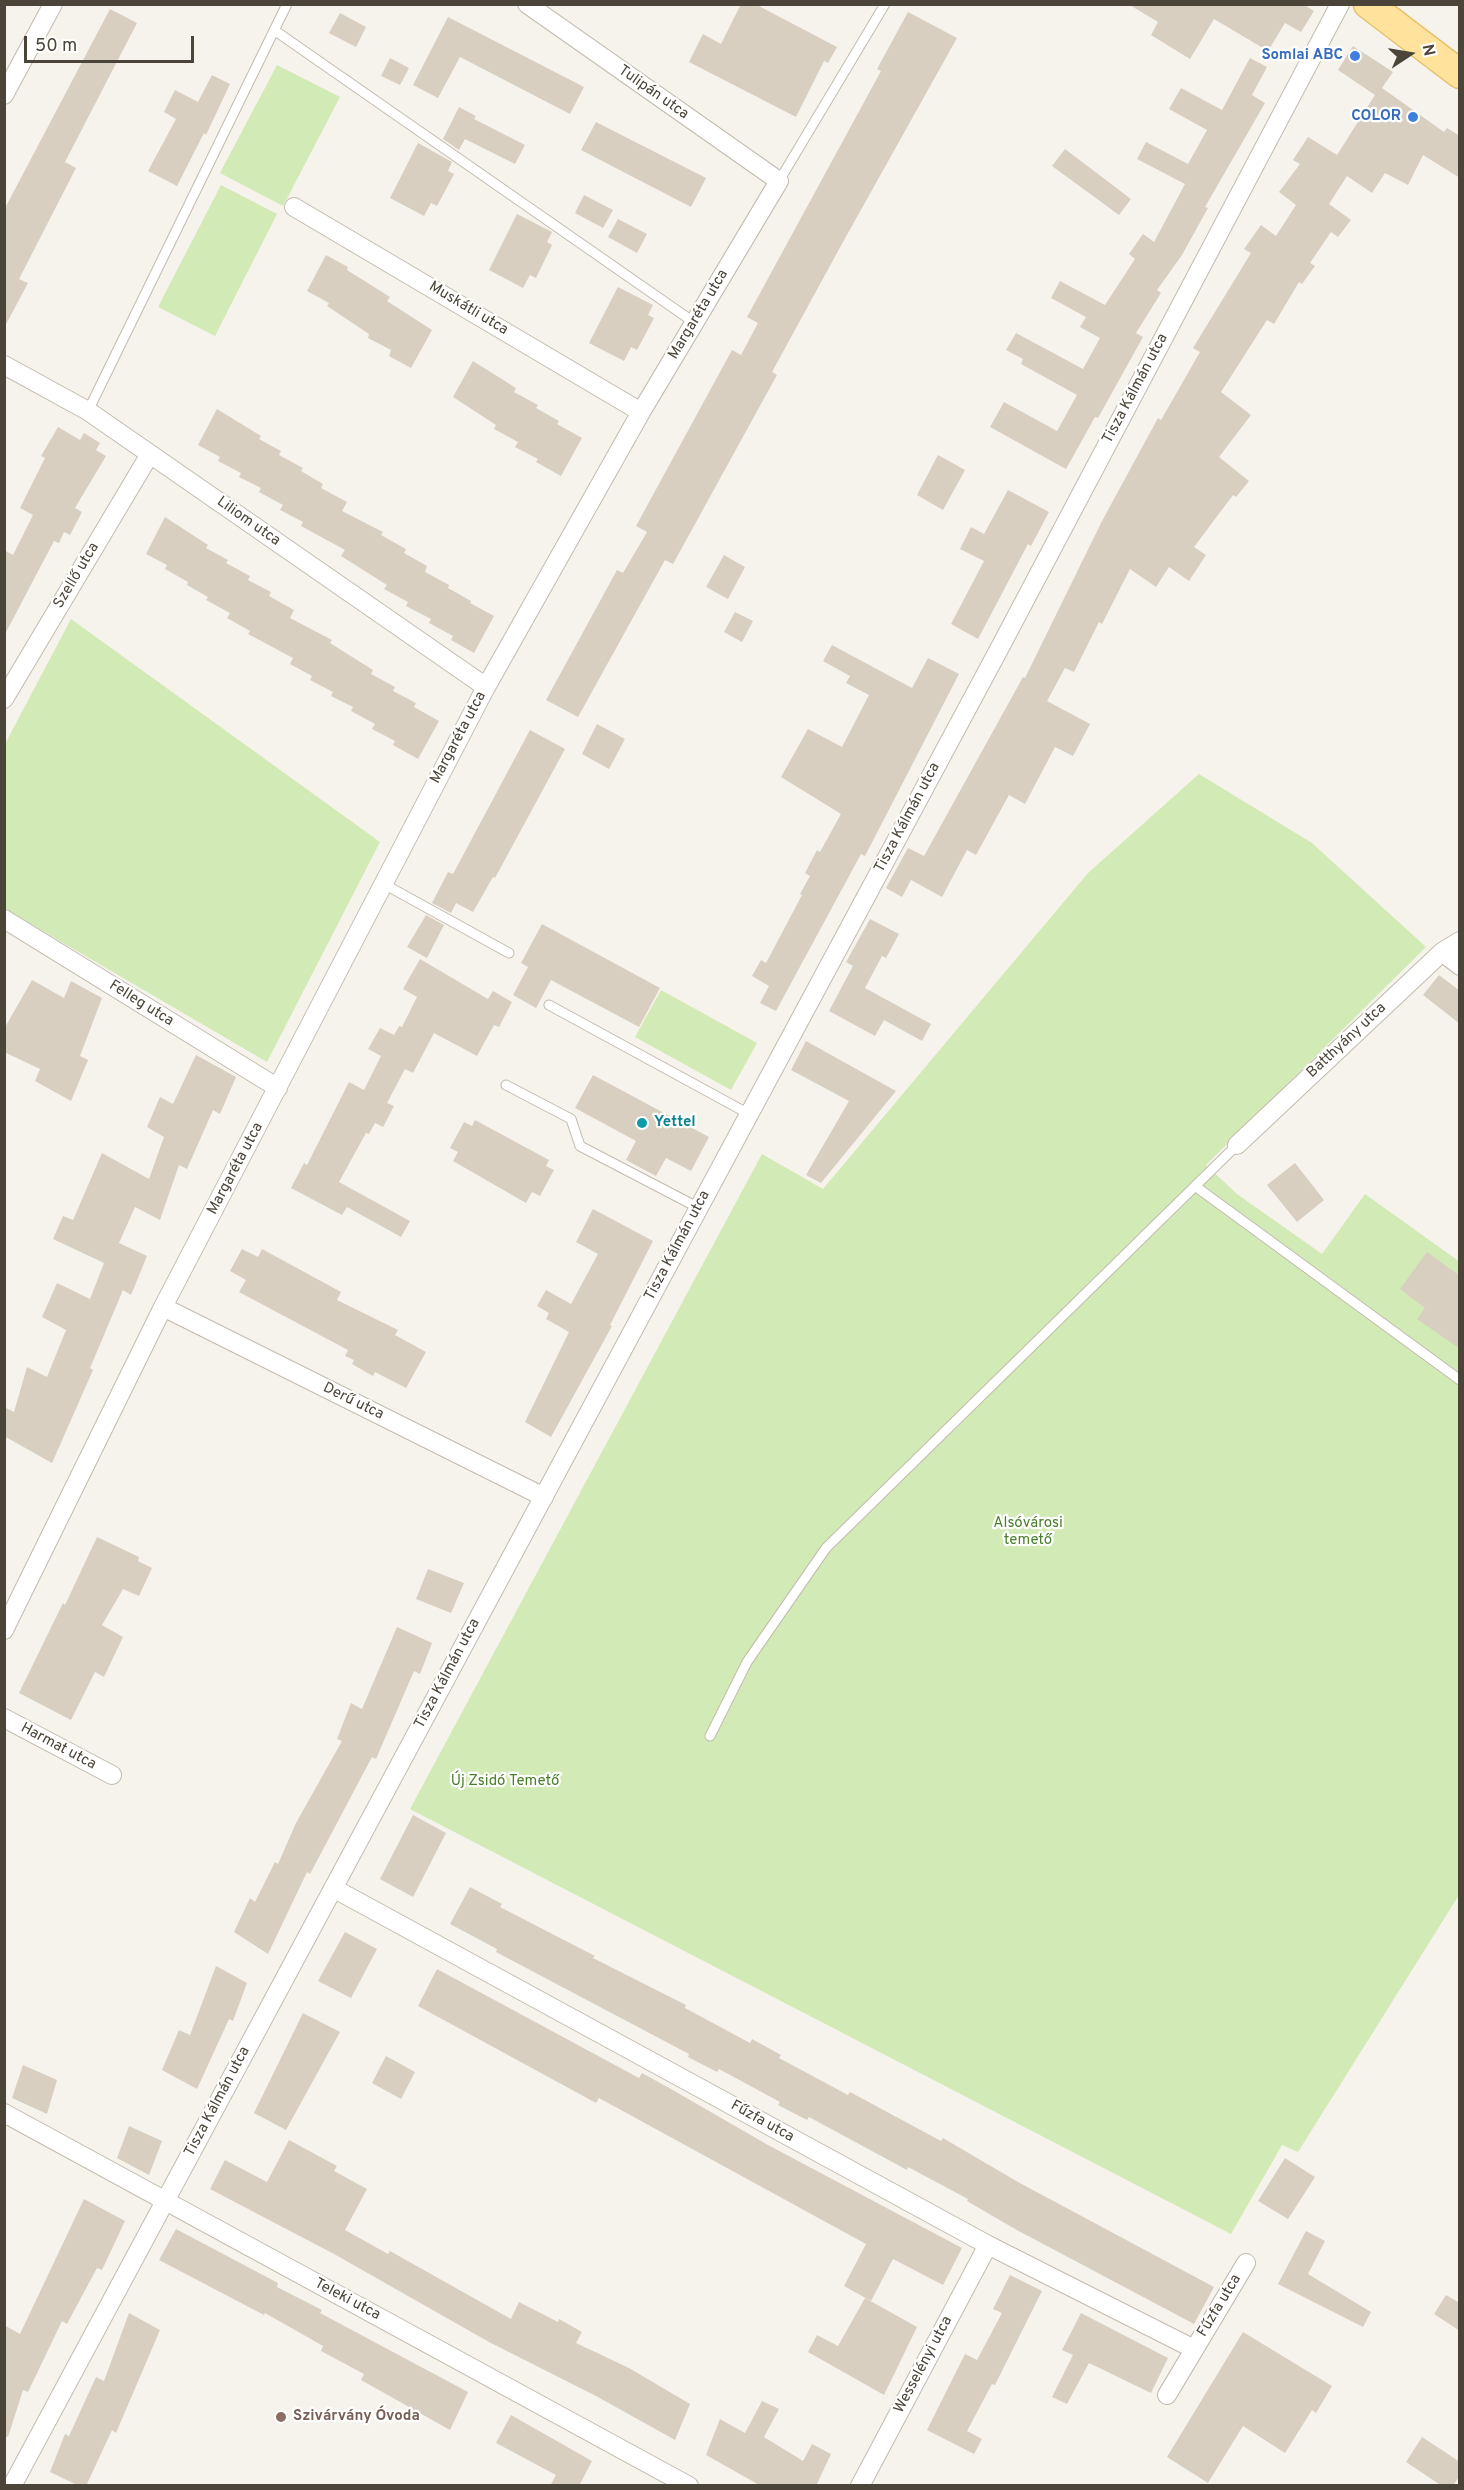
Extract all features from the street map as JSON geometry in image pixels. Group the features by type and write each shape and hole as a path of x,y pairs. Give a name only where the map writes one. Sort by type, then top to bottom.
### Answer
{"main road":[{"path":"1368,4 1460,74"}],"street":[{"path":"4,95 53,4"},
{"name":"Tulipán utca","path":"527,4 779,181"},
{"name":"Tisza Kálmán utca","path":"12,2486 997,653 1340,4"},
{"name":"Margaréta utca","path":"4,1630 163,1307 486,687 641,412 779,181"},
{"name":"Muskátli utca","path":"294,207 641,412"},
{"name":"Liliom utca","path":"4,364 88,411 486,687"},
{"name":"Szellő utca","path":"4,699 150,454"},
{"name":"Felleg utca","path":"4,919 278,1088"},
{"name":"Batthyány utca","path":"1237,1145 1442,952 1460,941"},
{"path":"1442,952 1460,966"},
{"name":"Derű utca","path":"163,1307 544,1497"},
{"name":"Harmat utca","path":"4,1718 112,1775"},
{"name":"Fűzfa utca","path":"333,1888 988,2245 1194,2349"},
{"name":"Teleki utca","path":"4,2113 689,2486"},
{"name":"Wesselényi utca","path":"860,2486 988,2245"},
{"name":"Fűzfa utca","path":"1167,2395 1246,2262"}],"lane":[{"path":"88,411 287,4"},
{"path":"779,181 883,12 885,4"},
{"path":"274,30 694,323"},
{"path":"382,883 509,952"},
{"path":"549,1005 749,1114"},
{"path":"506,1085 572,1119 580,1146 699,1208"},
{"path":"710,1736 747,1662 826,1548 1237,1145"},
{"path":"1195,1186 1460,1380"}],"green space":[{"path":"277,65 340,97 283,206 220,173"},
{"path":"221,185 277,214 215,336 158,307"},
{"path":"71,619 380,842 267,1062 5,909 5,744"},
{"name":"Alsóvárosi temető","path":"1199,774 1312,843 1426,947 1206,1165 1237,1194 1322,1254 1365,1194 1460,1262 1459,1895 1298,2152 1282,2145 1231,2234 410,1809 762,1154 823,1189 1088,873"},
{"path":"661,990 757,1043 731,1090 635,1037"}],"building":[{"path":"741,4 755,4 837,47 828,63 824,61 796,117 689,62 703,34 721,44"},
{"path":"1128,4 1303,4 1314,11 1301,32 1285,23 1268,51 1214,19 1190,59 1151,35 1158,22"},
{"path":"110,9 137,23 65,162 76,168 19,279 28,283 4,328 4,210"},
{"path":"908,12 957,38 772,372 777,375 673,564 665,560 578,717 546,700 617,570 623,573 647,532 636,526 732,350 741,355 758,323 747,317 881,71 877,69"},
{"path":"340,13 366,27 356,47 329,33"},
{"path":"448,17 584,87 570,114 460,57 438,98 413,85"},
{"path":"1353,46 1393,72 1382,88 1444,132 1447,128 1460,136 1460,178 1423,155 1408,185 1385,173 1372,193 1347,176 1329,204 1351,220 1338,237 1331,232 1310,263 1315,266 1302,284 1299,282 1274,324 1267,320 1221,392 1251,415 1219,457 1249,481 1236,497 1233,495 1194,547 1206,555 1189,581 1169,567 1156,587 1130,569 1102,624 1099,622 1074,672 1065,668 1047,701 1090,724 1073,756 1055,747 1025,804 1009,795 976,855 967,850 942,897 911,880 902,897 886,888 908,848 924,856 1023,677 1025,678 1102,521 1158,418 1161,420 1200,352 1193,348 1251,253 1244,249 1261,225 1276,236 1296,205 1279,192 1300,164 1293,160 1308,137 1337,155 1375,95 1338,70"},
{"path":"390,58 409,68 400,85 381,76"},
{"path":"1250,58 1267,67 1252,95 1265,103 1205,207 1208,208 1182,255 1157,290 1161,293 1136,333 1143,337 1098,418 1095,417 1066,469 990,427 1004,402 1057,431 1077,395 1021,364 1023,359 1006,350 1016,333 1083,369 1100,338 1080,327 1086,317 1051,298 1060,281 1105,305 1135,259 1129,254 1143,234 1154,242 1185,184 1137,159 1146,142 1188,164 1207,130 1169,109 1181,88 1222,110"},
{"path":"212,75 230,84 206,135 204,133 177,186 148,171 176,119 164,112 175,90 198,102"},
{"path":"459,107 476,116 474,119 525,145 515,164 465,139 459,150 443,139"},
{"path":"596,122 706,178 691,207 581,150"},
{"path":"418,143 452,162 448,171 454,174 437,206 431,203 424,216 390,198"},
{"path":"1065,149 1131,199 1119,215 1052,166"},
{"path":"584,195 613,210 603,228 575,213"},
{"path":"517,214 552,232 547,242 552,245 536,278 530,275 523,288 489,270"},
{"path":"618,219 647,234 637,253 608,237"},
{"path":"326,255 348,267 347,270 390,297 387,301 432,330 411,368 389,356 391,350 368,338 369,334 327,306 329,303 307,291"},
{"path":"618,287 653,305 648,315 654,318 637,350 631,347 624,361 589,343"},
{"path":"473,361 516,388 514,392 538,405 536,408 559,421 557,424 582,438 561,476 536,462 538,459 515,447 518,442 494,429 496,425 453,397"},
{"path":"217,409 261,436 259,439 281,451 279,455 303,468 301,471 323,484 321,488 347,502 342,511 383,532 381,535 406,549 404,553 427,566 425,572 449,585 448,588 471,601 470,603 494,616 474,653 451,640 453,636 429,623 431,619 406,606 408,602 384,589 387,585 341,556 345,550 301,526 303,522 280,510 283,505 259,492 261,488 239,477 241,473 218,461 220,457 198,445"},
{"path":"58,427 80,440 84,433 100,443 96,450 106,456 75,508 82,512 70,535 64,532 59,543 54,541 4,636 4,550 13,555 33,515 20,508 45,458 41,456"},
{"path":"938,455 965,470 943,510 917,495"},
{"path":"1008,490 1049,512 1031,546 1028,544 978,639 951,624 984,561 960,549 971,527 984,534"},
{"path":"165,517 208,545 206,548 228,560 226,563 250,576 248,580 271,592 269,596 294,610 290,618 332,640 330,643 373,670 371,674 395,687 393,691 416,703 414,707 439,721 418,759 393,745 395,741 372,729 375,724 351,711 353,707 331,696 333,692 310,680 312,676 290,664 293,658 248,634 250,631 227,618 230,613 206,600 208,597 165,569 167,565 146,554"},
{"path":"724,555 745,567 728,599 706,587"},
{"path":"735,612 753,621 742,642 724,632"},
{"path":"832,645 912,688 928,658 959,674 865,856 861,854 776,1011 760,1003 769,986 752,976 761,960 766,963 802,895 800,894 810,876 805,873 817,850 820,852 841,814 781,777 808,729 842,747 869,695 846,683 850,676 823,661"},
{"path":"597,724 625,739 609,769 582,754"},
{"path":"530,730 565,749 495,878 493,877 473,912 456,903 451,913 432,903 448,872 453,874"},
{"path":"426,915 444,925 427,958 407,947"},
{"path":"870,919 899,934 886,958 882,956 865,988 931,1024 922,1041 884,1020 875,1036 829,1011 853,966 846,962"},
{"path":"542,924 660,988 639,1027 551,980 536,1008 513,995 528,967 521,963"},
{"path":"420,959 488,999 493,991 512,1002 499,1027 494,1025 477,1056 434,1033 413,1073 405,1069 387,1103 394,1106 383,1127 375,1123 369,1134 366,1133 339,1182 410,1221 401,1237 347,1207 342,1215 291,1188 304,1163 307,1165 349,1082 364,1090 381,1056 368,1049 380,1028 394,1035 399,1026 402,1027 417,997 403,989"},
{"path":"1439,975 1460,991 1460,1024 1423,995"},
{"path":"32,980 64,998 71,981 102,998 80,1056 88,1060 71,1101 35,1081 40,1069 4,1052 4,1029"},
{"path":"806,1041 896,1091 821,1183 806,1175 849,1101 791,1070"},
{"path":"196,1055 236,1077 220,1114 213,1110 187,1169 179,1165 160,1220 135,1207 119,1243 147,1256 131,1295 123,1290 90,1368 93,1370 52,1463 4,1436 4,1407 14,1412 27,1367 47,1377 66,1330 42,1317 57,1283 90,1299 104,1263 53,1239 63,1216 73,1220 102,1153 149,1179 164,1137 147,1127 160,1097 173,1104"},
{"name":"Yettel","path":"593,1075 709,1137 691,1171 666,1158 656,1176 626,1160 636,1141 575,1108"},
{"path":"475,1120 549,1160 546,1166 554,1170 540,1196 532,1192 526,1203 453,1161 458,1152 450,1148 464,1122 472,1126"},
{"path":"1295,1163 1324,1200 1297,1222 1267,1185"},
{"path":"593,1209 653,1241 610,1325 612,1326 551,1437 525,1422 569,1332 546,1319 549,1313 537,1306 546,1290 571,1304 598,1254 576,1242"},
{"path":"242,1249 258,1257 262,1249 341,1292 337,1300 398,1330 395,1335 426,1352 406,1388 375,1372 373,1376 352,1364 354,1360 345,1356 348,1350 239,1292 246,1280 230,1271"},
{"path":"1427,1252 1460,1276 1460,1349 1417,1319 1425,1308 1400,1289"},
{"path":"97,1537 139,1557 138,1561 152,1568 139,1596 123,1589 102,1625 123,1637 104,1677 95,1672 71,1720 19,1693"},
{"path":"428,1569 464,1583 451,1613 416,1599"},
{"path":"397,1627 432,1643 420,1674 414,1671 376,1759 372,1757 310,1874 307,1872 268,1954 234,1932 250,1898 255,1902 275,1862 278,1864 296,1823 342,1741 337,1739 351,1703 362,1709"},
{"path":"413,1815 446,1833 413,1897 380,1879"},
{"path":"470,1887 502,1904 500,1907 686,2005 685,2008 750,2043 752,2039 781,2055 779,2058 848,2095 850,2092 941,2141 943,2138 1018,2182 1214,2287 1194,2324 1015,2229 967,2201 968,2199 908,2167 907,2170 809,2117 807,2120 778,2105 780,2102 719,2069 717,2072 688,2057 689,2054 496,1952 497,1949 450,1924"},
{"path":"345,1932 377,1949 351,1998 318,1981"},
{"path":"216,1966 247,1983 233,2021 229,2019 197,2089 162,2070 179,2030 190,2035"},
{"path":"437,1969 639,2078 642,2073 768,2145 962,2248 943,2285 893,2259 871,2301 844,2286 866,2244 599,2098 596,2103 418,2006"},
{"path":"303,2013 340,2032 286,2130 254,2113"},
{"path":"386,2056 415,2072 401,2099 372,2083"},
{"path":"23,2065 57,2080 47,2114 12,2098"},
{"path":"129,2126 162,2141 149,2175 117,2158"},
{"path":"289,2140 337,2166 334,2171 367,2189 345,2230 388,2254 390,2251 511,2319 519,2302 558,2322 559,2319 582,2332 576,2343 629,2368 690,2404 675,2440 596,2396 489,2342 334,2254 210,2189 225,2160 267,2182"},
{"path":"1285,2158 1315,2177 1288,2219 1258,2201"},
{"path":"84,2199 125,2221 102,2270 97,2268 67,2324 62,2321 28,2392 23,2390 8,2437 4,2436 4,2325 20,2334"},
{"path":"176,2229 278,2283 277,2287 322,2310 320,2313 468,2392 450,2430 361,2380 364,2374 321,2351 323,2346 265,2313 264,2315 159,2260"},
{"path":"1306,2231 1325,2241 1308,2274 1371,2312 1363,2327 1278,2284"},
{"path":"1010,2275 1042,2291 995,2385 992,2384 967,2431 982,2439 974,2454 927,2430 965,2354 977,2360 1002,2313 993,2309"},
{"path":"1446,2295 1460,2303 1460,2331 1434,2314"},
{"path":"865,2298 917,2327 884,2395 808,2352 817,2335 838,2346"},
{"path":"129,2313 160,2330 116,2433 112,2430 86,2486 79,2486 50,2472 65,2434 69,2436 96,2377 104,2381"},
{"path":"1081,2313 1168,2358 1151,2393 1089,2363 1067,2404 1052,2397 1073,2355 1062,2350"},
{"path":"1243,2332 1332,2386 1316,2413 1312,2410 1285,2453 1243,2426 1208,2483 1167,2457"},
{"path":"762,2401 779,2409 764,2437 803,2461 812,2444 831,2454 816,2486 761,2486 706,2455 720,2419 745,2433"},
{"path":"511,2415 592,2461 579,2486 550,2486 556,2475 496,2443"},
{"path":"1422,2437 1460,2462 1460,2475 1453,2486 1442,2486 1406,2462"}],"place":[{"name":"Somlai ABC","path":"1355,56"},
{"name":"COLOR","path":"1413,117"},
{"name":"Yettel","path":"642,1123"},
{"name":"Szivárvány Óvoda","path":"281,2417"}],"park label":[{"name":"Új Zsidó Temető","path":"505,1782"}]}
